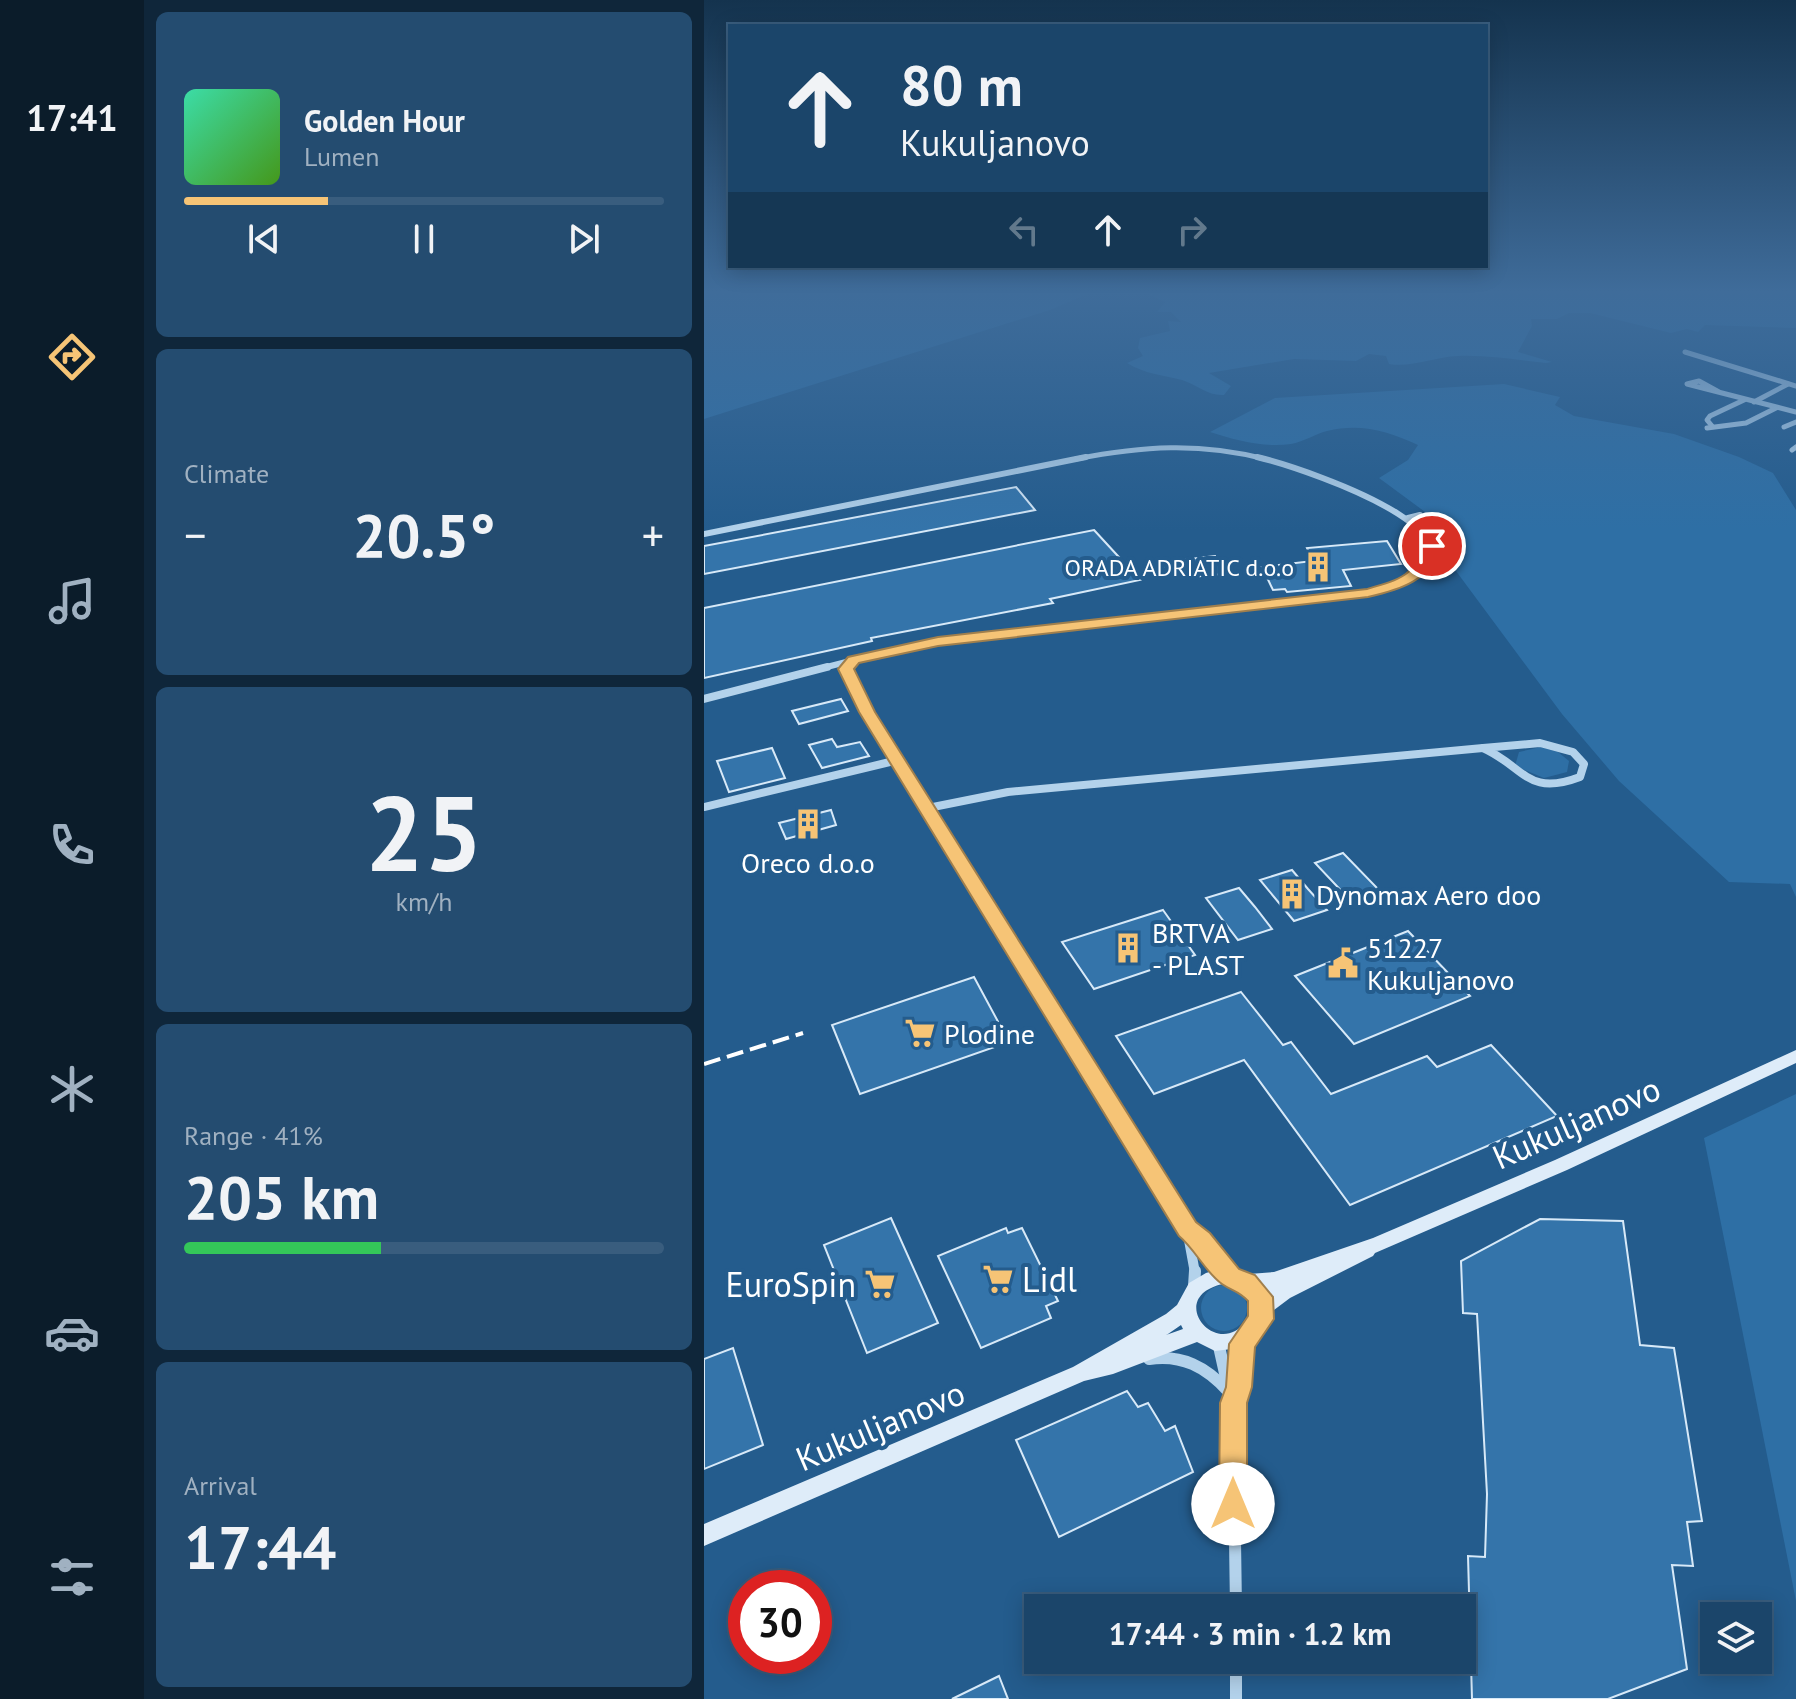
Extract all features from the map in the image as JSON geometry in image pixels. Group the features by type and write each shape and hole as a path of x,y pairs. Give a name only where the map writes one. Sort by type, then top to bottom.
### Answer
{"main road":[{"name":"Kukuljanovo","path":"704,1535 1080,1373 1098,1359 1167,1328 1185,1310 1194,1289 1215,1277 1274,1280 1380,1243 1561,1165 1796,1056"},
{"name":"Kukuljanovo","path":"1246,1336 1256,1327 1263,1307 1283,1292 1351,1261 1380,1243"},
{"path":"1238,1279 1256,1289 1263,1307"},
{"path":"1185,1310 1190,1325 1198,1333 1217,1341 1246,1336"},
{"name":"Kukuljanovo","path":"1080,1373 1104,1370 1172,1340 1198,1333"}],"street":[{"path":"1748,371 1796,386"},
{"path":"1719,392 1699,381 1687,384 1692,388 1796,412"},
{"path":"1753,402 1789,384"},
{"path":"1745,399 1710,416 1707,420 1709,427 1746,423 1777,407"},
{"path":"1784,427 1796,422"},
{"path":"704,534 1040,463 1180,443 1230,448 1269,461 1408,518 1429,538 1429,560 1404,581 1368,593 973,636 854,660 704,699"},
{"path":"1269,461 1278,457"},
{"path":"1408,518 1420,515"},
{"path":"854,660 848,664 846,675 1187,1229 1196,1264 1194,1289"},
{"path":"928,808 1008,792 1483,748 1552,744 1580,758 1583,771 1571,782 1534,783 1514,772 1504,758 1483,748"},
{"path":"704,807 898,760"},
{"path":"1187,1229 1238,1279"},
{"path":"1231,1397 1246,1336"},
{"path":"1217,1341 1231,1397 1236,1594"},
{"path":"1104,1370 1153,1358 1180,1358 1207,1370 1231,1397"},
{"path":"1236,1674 1236,1699"}],"shaded area":[{"path":"704,371 855,371 704,419"},
{"path":"1219,371 1209,373 1231,386 1224,395 1218,395 1182,380 1147,372"},
{"path":"1504,384 1560,397 1555,405 1574,416 1674,434 1739,457 1773,473 1796,510 1796,897 1790,884 1729,882 1619,781 1562,714 1453,567 1452,542 1436,520 1379,478 1408,460 1418,445 1385,432 1363,428 1327,431 1296,443 1281,445 1250,442 1210,432 1275,398"},
{"path":"1541,747 1558,752 1569,761 1567,772 1544,778 1515,766 1519,752"},
{"path":"1796,1094 1796,1601 1704,1138"},
{"path":"1224,1285 1240,1292 1247,1308 1240,1324 1224,1331 1208,1324 1201,1308 1208,1292"}],"building":[{"path":"1016,487 1035,510 704,574 704,546"},
{"path":"1094,530 1140,580 1050,599 1053,603 871,638 872,641 704,678 704,608"},
{"name":"ORADA ADRIATIC d.o.o","path":"1387,541 1401,564 1343,570 1351,586 1287,592 1285,589 1273,590 1262,567 1313,561 1307,548"},
{"path":"1215,556 1223,574 1182,578 1178,569 1167,570 1163,562"},
{"path":"841,699 848,711 799,724 792,711"},
{"path":"832,739 837,747 860,742 869,756 822,768 809,745"},
{"path":"772,748 785,778 729,792 717,761"},
{"name":"Oreco d.o.o","path":"831,810 836,825 786,839 779,823"},
{"path":"1343,853 1379,890 1350,900 1315,863"},
{"name":"Dynomax Aero doo","path":"1292,870 1327,910 1294,921 1260,880"},
{"path":"1239,888 1272,929 1238,940 1206,898"},
{"name":"BRTVA - PLAST","path":"1163,910 1195,955 1094,989 1062,942"},
{"path":"1408,931 1470,996 1354,1044 1295,976"},
{"name":"Plodine","path":"974,977 1009,1042 860,1094 832,1025"},
{"path":"1241,992 1283,1045 1291,1042 1331,1094 1427,1056 1437,1067 1491,1045 1557,1116 1350,1205 1244,1060 1154,1094 1116,1036"},
{"name":"EuroSpin","path":"891,1218 938,1323 867,1353 824,1245"},
{"path":"1540,1219 1623,1221 1640,1345 1674,1348 1702,1521 1687,1522 1693,1566 1672,1565 1687,1669 1608,1699 1472,1699 1471,1674 1476,1674 1476,1594 1469,1594 1468,1556 1485,1557 1487,1494 1477,1314 1463,1313 1461,1261"},
{"name":"Lidl","path":"1006,1228 1008,1233 1022,1228 1058,1301 1046,1306 1051,1318 981,1348 938,1256"},
{"path":"733,1348 763,1445 704,1469 704,1359"},
{"path":"1127,1391 1138,1407 1148,1403 1165,1431 1175,1426 1193,1472 1059,1537 1016,1440"},
{"path":"999,1676 1008,1699 952,1699"}],"railway":[{"path":"704,1064 803,1033"}],"place":[{"name":"ORADA ADRIATIC d.o.o","path":"1318,567"},
{"name":"Oreco d.o.o","path":"808,824"},
{"name":"Dynomax Aero doo","path":"1292,894"},
{"name":"BRTVA - PLAST","path":"1128,948"},
{"name":"51227 Kukuljanovo","path":"1343,963"},
{"name":"Plodine","path":"920,1033"},
{"name":"Lidl","path":"998,1279"},
{"name":"EuroSpin","path":"880,1284"}],"route":[{"path":"1233,1504 1233,1403 1239,1387 1242,1344 1261,1319 1261,1297 1247,1282 1230,1277 1201,1240 1187,1229 867,712 846,675 846,669 854,660 938,641 1368,593 1395,586 1420,572 1429,560 1432,546"}]}
